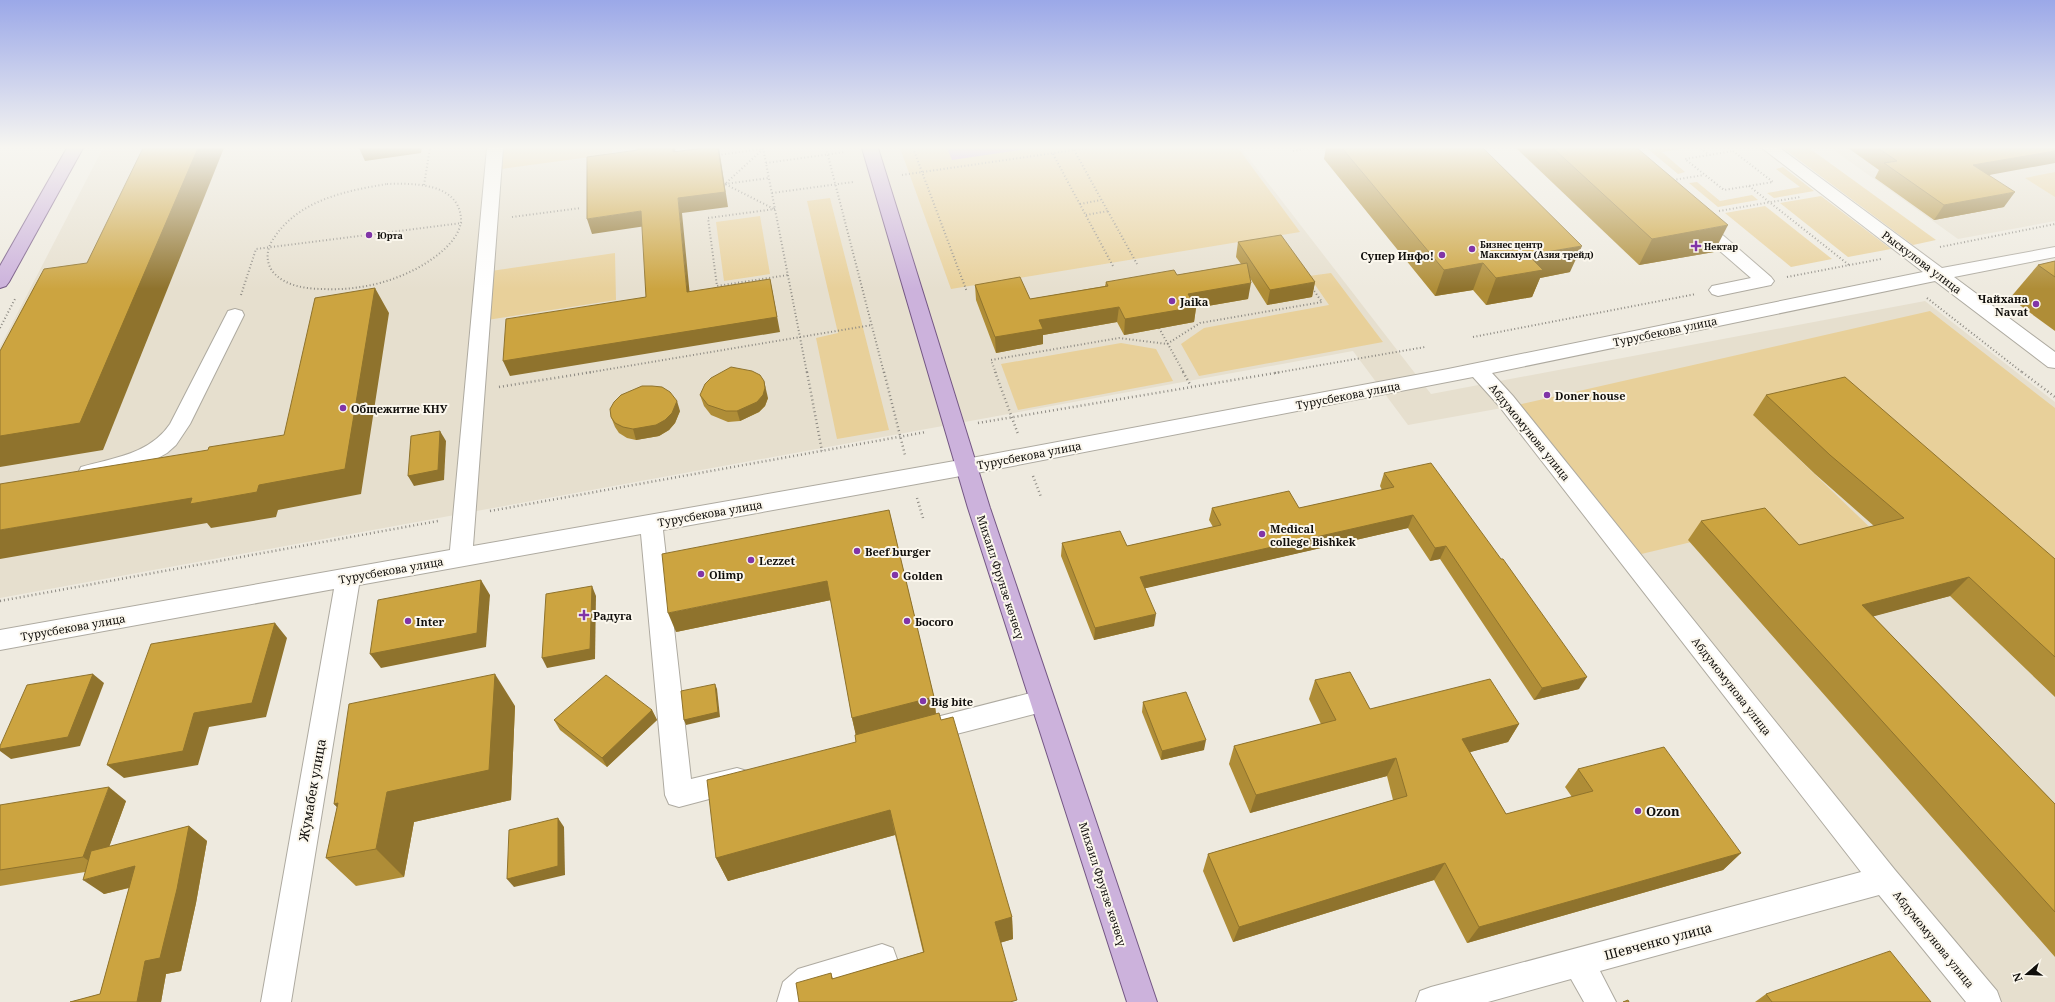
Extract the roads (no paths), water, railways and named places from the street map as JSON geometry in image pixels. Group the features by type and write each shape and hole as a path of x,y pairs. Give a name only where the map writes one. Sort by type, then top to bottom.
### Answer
{"main road":[{"path":"0,282 49,195"},
{"name":"Михаил Фрунзе көчөсү","path":"884,195 966,467 1142,1002"}],"street":[{"path":"461,558 491,195"},
{"name":"Рыскулова улица","path":"1832,195 2055,362"},
{"path":"1684,211 1765,281 1718,290 1746,315"},
{"name":"Турусбекова улица","path":"0,640 966,467 1478,370 1938,274 2055,252"},
{"path":"74,476 141,457 161,448 169,440 180,424 235,315"},
{"name":"Абдумомунова улица","path":"1478,370 1516,413 1885,880 1986,1002"},
{"path":"651,524 679,795 755,775"},
{"name":"Жумабек улица","path":"276,1002 348,578"},
{"path":"901,738 1042,701"},
{"name":"Шевченко улица","path":"1431,1002 1885,880"},
{"path":"792,1002 794,993 809,980 882,959"},
{"path":"1578,963 1600,1002"}],"place":[{"name":"Юрта","path":"369,235"},
{"name":"Нектар","path":"1696,246"},
{"name":"Бизнес центр Максимум (Азия трейд)","path":"1472,249"},
{"name":"Супер Инфо!","path":"1442,255"},
{"name":"Jaika","path":"1172,301"},
{"name":"Чайхана Navat","path":"2036,304"},
{"name":"Doner house","path":"1547,395"},
{"name":"Общежитие КНУ","path":"343,408"},
{"name":"Medical college Bishkek","path":"1262,534"},
{"name":"Beef burger","path":"857,551"},
{"name":"Lezzet","path":"751,560"},
{"name":"Olimp","path":"701,574"},
{"name":"Golden","path":"895,575"},
{"name":"Радуга","path":"584,615"},
{"name":"Inter","path":"408,621"},
{"name":"Босого","path":"907,621"},
{"name":"Big bite","path":"923,701"},
{"name":"Ozon","path":"1638,811"}]}
